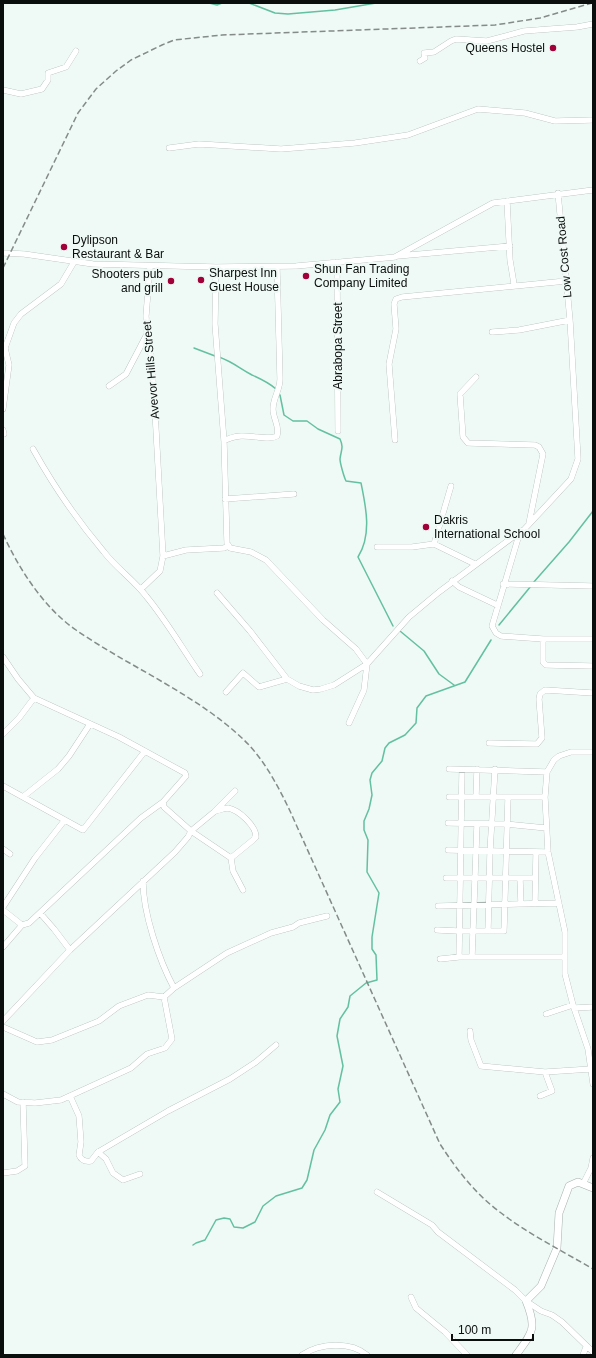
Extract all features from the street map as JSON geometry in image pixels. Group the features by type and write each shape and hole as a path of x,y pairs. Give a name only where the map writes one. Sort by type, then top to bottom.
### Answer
{"street":[{"path":"420,61 424,58 424,53 434,52 456,39 488,42 524,31 593,24"},
{"path":"3,90 21,94 42,89 48,80 48,74 66,67 76,52"},
{"path":"169,148 199,144 251,146 281,150 355,143 408,135 472,111 482,109 525,113 555,121 593,120"},
{"path":"395,256 482,208 494,203 558,193 593,190"},
{"name":"Low Cost Road","path":"527,526 554,500 571,479 578,459 570,320 558,193"},
{"path":"507,201 514,284"},
{"path":"3,253 24,254 74,262 150,266 277,267 510,246"},
{"path":"3,409 9,365 5,348 14,323 21,314 61,284 74,262"},
{"name":"Abrabopa Street","path":"337,262 338,431"},
{"name":"Avevor Hills Street","path":"150,266 146,316 151,355 158,450 163,556"},
{"path":"216,267 215,324 224,441 225,499 228,546"},
{"path":"224,441 230,437 242,435 271,438 277,436 278,431 273,407 279,390 280,379 277,267"},
{"path":"395,440 389,364 396,329 395,301 402,297 514,284 566,280"},
{"path":"492,332 519,330 570,320"},
{"path":"109,386 126,374 147,333"},
{"path":"476,377 460,394 463,437 466,442 497,445 535,445 539,447 543,454 527,526 517,541 503,584 492,626 496,633 501,636 543,640 593,639"},
{"path":"33,449 55,486 104,553 141,589 200,674"},
{"path":"434,544 452,486"},
{"path":"225,499 294,494"},
{"path":"217,593 254,636 287,679 299,686 313,690 321,689 334,685 368,664 409,617 452,581 527,526"},
{"path":"377,547 412,547 434,544 475,564"},
{"path":"141,589 160,571 163,556 186,550 221,548 228,546 230,548 251,552 266,560 323,620 356,650 368,664 364,690 349,722"},
{"path":"452,581 459,587 497,605"},
{"path":"503,584 593,586"},
{"path":"543,640 543,662 546,665 593,666"},
{"path":"3,657 18,679 34,698 145,751 180,769 186,776 163,802 141,818 29,924 22,925 3,947"},
{"path":"226,692 243,673 259,687 287,679"},
{"path":"489,743 537,744 540,742 542,738 539,699 540,694 545,690 593,693"},
{"path":"3,734 19,718 34,698"},
{"path":"24,796 58,769 69,756 90,724"},
{"path":"3,786 24,796 81,830 85,829 145,751"},
{"path":"593,752 564,754 554,760 547,772 545,797 548,852 565,932 565,974 573,1007 588,1049 593,1084"},
{"path":"449,769 495,769 547,772"},
{"path":"476,797 477,769"},
{"path":"488,931 491,824 495,769"},
{"path":"458,957 462,770"},
{"path":"3,1021 70,950 178,848 188,838 191,832 235,791"},
{"path":"449,797 545,797"},
{"path":"437,930 458,932 503,931 508,798"},
{"path":"163,802 164,807 191,832 231,858 233,871 243,890"},
{"path":"214,812 223,808 231,809 244,818 255,832 256,837 231,858"},
{"path":"3,907 35,858 64,820"},
{"path":"448,823 506,824 546,828"},
{"path":"472,957 477,824"},
{"path":"3,849 10,854"},
{"path":"448,850 548,852"},
{"path":"535,904 536,852"},
{"path":"446,878 536,878"},
{"path":"520,878 520,904"},
{"path":"143,881 144,897 156,943 168,978 174,988"},
{"path":"438,906 559,903"},
{"path":"3,910 22,925"},
{"path":"40,913 70,950"},
{"path":"3,1027 37,1042 52,1040 99,1020 119,1006 148,995 164,997 174,988 227,953 271,933 293,927 299,923 327,916"},
{"path":"440,959 458,957 565,957"},
{"path":"3,1094 11,1100 23,1102 35,1103 61,1100 131,1068 147,1054 165,1048 172,1039 164,997"},
{"path":"546,1014 573,1007 593,1007"},
{"path":"470,1031 482,1066 545,1072 591,1069"},
{"path":"70,1096 79,1116 81,1142 79,1155 83,1160 91,1161 98,1152 168,1111 230,1079 256,1062 276,1045"},
{"path":"540,1096 552,1091 545,1072"},
{"path":"3,1173 17,1171 25,1166 23,1102"},
{"path":"98,1152 106,1159 113,1173 120,1179 126,1180 140,1174"},
{"path":"583,1184 591,1168 593,1158"},
{"path":"526,1301 541,1286 556,1248 559,1213 569,1186 578,1182 593,1188"},
{"path":"377,1192 433,1226 438,1232 515,1290 526,1301 541,1311 552,1315 593,1352"},
{"path":"411,1297 419,1311 445,1332 467,1355"},
{"path":"516,1355 529,1338 532,1331 533,1318 526,1301"},
{"path":"302,1355 316,1349 338,1344 359,1348 367,1355"},
{"path":"584,1355 586,1347"}],"waterway":[{"path":"209,3 217,5 222,3"},
{"path":"240,3 247,3"},
{"path":"249,3 275,13 288,14 335,10 376,3"},
{"path":"194,348 215,356"},
{"path":"219,357 270,384 276,389"},
{"path":"280,395 284,415 293,421 307,421 318,429 340,439 342,447 340,461 345,479 346,481 361,483 365,502 367,521 365,540 358,557 393,626"},
{"path":"533,583 569,542 593,511"},
{"path":"499,625 531,586"},
{"path":"400,631 424,651 439,674 454,685"},
{"path":"193,1245 205,1240 216,1220 224,1218 230,1219 234,1227 243,1228 255,1222 263,1206 276,1196 302,1188 307,1180 314,1150 325,1130 330,1115 340,1102 338,1089 343,1066 337,1036 340,1019 348,1007 350,996 366,983 377,980 376,955 372,949 372,937 379,893 367,872 368,840 364,830 364,821 369,809 372,795 370,780 372,773 382,761 385,748 389,743 405,735 416,723 417,708 426,696 465,682 491,640"}],"railway":[{"path":"3,268 78,113 96,89 116,71 131,60 162,45 174,40 222,35 495,25 540,18 592,3"},
{"path":"3,534 17,561 34,587 53,611 64,621 97,644 188,697 230,727 255,751 272,776 290,811 440,1144 451,1161 477,1192 491,1205 515,1223 593,1269"}],"place":[{"name":"Queens Hostel","path":"553,48"},
{"name":"Dylipson Restaurant & Bar","path":"64,247"},
{"name":"Shun Fan Trading Company Limited","path":"306,276"},
{"name":"Sharpest Inn Guest House","path":"201,280"},
{"name":"Shooters pub and grill","path":"171,281"},
{"name":"Dakris International School","path":"426,527"}]}
